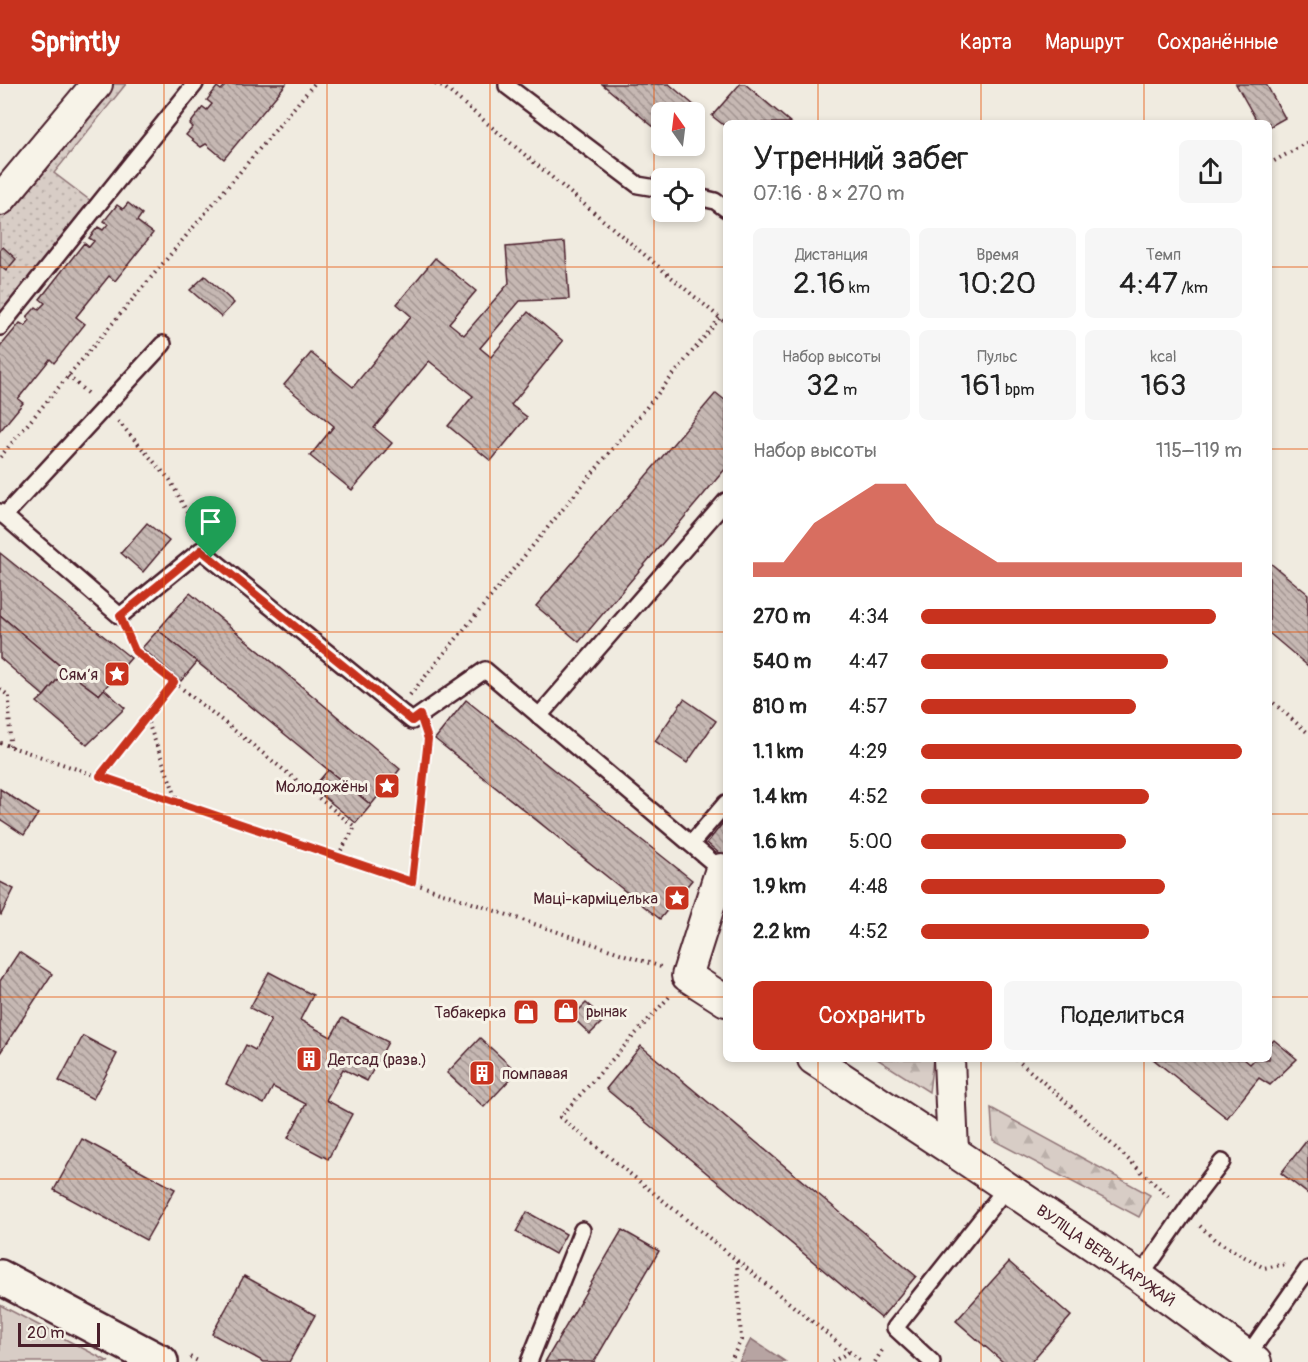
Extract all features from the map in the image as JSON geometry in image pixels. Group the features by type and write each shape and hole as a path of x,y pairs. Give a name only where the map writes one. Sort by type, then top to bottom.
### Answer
{"street":[{"path":"0,200 97,84"},
{"path":"723,871 687,976 723,999"},
{"name":"ВУЛІЦА ВЕРЫ ХАРУЖАЙ","path":"818,1062 1140,1277 1252,1358"},
{"path":"949,1062 953,1151"},
{"path":"0,1277 161,1362"}],"lane":[{"path":"0,327 195,84"},
{"path":"507,84 638,184 651,187"},
{"path":"705,199 723,206"},
{"path":"163,344 2,514 120,616 201,550 412,721 485,670 723,871"},
{"path":"539,716 723,504"},
{"path":"691,844 723,806"},
{"path":"1140,1277 1222,1162"},
{"path":"932,1362 895,1328 1007,1187"},
{"path":"530,1362 582,1230"},
{"path":"1252,1358 1303,1266"}],"path":[{"path":"0,457 314,84"},
{"path":"435,84 445,88 723,320"},
{"path":"1272,162 1308,141"},
{"path":"398,709 720,318"},
{"path":"68,376 124,428 170,480 211,558"},
{"path":"120,616 135,651 355,827 337,857"},
{"path":"100,776 174,682"},
{"path":"0,689 9,696 10,746"},
{"path":"1272,702 1308,733"},
{"path":"412,882 428,739 420,715"},
{"path":"146,717 178,803"},
{"path":"0,742 687,976 560,1117 862,1362"},
{"path":"1020,1062 1064,1100 1215,1240 1264,1268 1303,1266"},
{"path":"730,1362 741,1340 737,1261"},
{"path":"832,1362 850,1352"}],"green space":[{"path":"110,84 126,84 54,173 92,202 0,315 0,215"},
{"path":"882,1062 933,1062 929,1092"},
{"path":"991,1108 1150,1195 1139,1217 993,1140"},
{"path":"0,1305 109,1362 0,1362"}],"shaded area":[{"path":"751,1339 786,1362 739,1362"}],"building":[{"path":"225,84 286,84 224,159 206,144 201,147 186,135 193,127 190,124 203,107 207,110 212,104 207,100 217,87 221,90"},
{"path":"602,84 669,84 690,102 651,102 651,125"},
{"path":"740,84 745,84 787,120 723,120 723,125 712,116"},
{"path":"1236,84 1266,84 1285,118 1272,125 1272,120 1256,120"},
{"path":"128,203 142,214 137,221 153,233 115,281 109,276 76,317 85,324 54,363 50,359 18,399 23,403 0,431 0,347 20,323 25,326 30,320 27,317 36,307 39,309 45,303 40,299 84,243 89,247 94,241 89,238 98,227 103,230 108,224 104,221 117,205 123,209"},
{"path":"565,242 569,299 520,301 480,348 491,357 528,312 563,341 511,405 527,417 491,461 448,426 473,396 429,361 374,428 392,443 352,490 310,456 334,426 284,385 311,353 353,387 411,316 397,304 435,258 476,291 449,323 464,335 509,283 506,247"},
{"path":"3,247 16,259 6,271 0,266 0,250"},
{"path":"205,276 234,303 221,317 190,290"},
{"path":"716,393 723,399 723,472 579,642 536,606"},
{"path":"147,523 169,541 143,572 121,553"},
{"path":"0,553 131,658 99,695 65,670 0,615"},
{"path":"1272,564 1308,594 1308,666 1272,636"},
{"path":"190,593 400,769 371,805 158,630"},
{"path":"0,615 65,670 44,696 0,658"},
{"path":"158,630 197,662 181,681 142,648"},
{"path":"65,670 99,695 104,689 125,708 87,745 37,702"},
{"path":"684,699 716,721 687,763 655,741"},
{"path":"466,700 692,880 660,919 435,739"},
{"path":"328,770 371,805 356,823 313,788"},
{"path":"0,789 38,814 24,835 0,819"},
{"path":"723,823 723,856 707,843"},
{"path":"0,882 14,889 1,915 0,914"},
{"path":"19,952 52,974 0,1053 0,981"},
{"name":"Детсад (разв.)","path":"269,972 313,995 300,1020 331,1037 342,1018 388,1042 367,1081 343,1069 326,1100 352,1114 328,1159 288,1138 306,1104 273,1087 264,1104 226,1084 246,1045 255,1050 271,1019 250,1008"},
{"path":"586,1003 605,1019 590,1034 572,1017"},
{"path":"83,1036 117,1054 93,1099 59,1081"},
{"name":"помпавая","path":"480,1038 517,1072 484,1107 447,1073"},
{"path":"1274,1040 1297,1059 1270,1085 1259,1078 1227,1118 1157,1062 1248,1062 1250,1064 1252,1062 1272,1062 1272,1042"},
{"path":"641,1046 916,1276 881,1318 606,1089"},
{"path":"82,1139 175,1189 146,1240 54,1190"},
{"path":"1308,1139 1308,1194 1281,1173"},
{"path":"527,1212 566,1234 555,1254 516,1232"},
{"path":"622,1230 659,1251 594,1362 545,1362"},
{"path":"1009,1262 1071,1316 1031,1362 1003,1362 956,1321"},
{"path":"244,1276 315,1315 289,1362 264,1362 212,1334"}],"place":[{"name":"Сямʼя","path":"117,674"},
{"name":"Молодожёны","path":"387,786"},
{"name":"Маці-карміцелька","path":"677,898"},
{"name":"рынак","path":"566,1011"},
{"name":"Табакерка","path":"526,1012"},
{"name":"Детсад (разв.)","path":"309,1059"},
{"name":"помпавая","path":"482,1073"}],"route":[{"path":"201,550 211,558 412,721 420,715 428,739 412,882 100,776 174,682 135,651 120,616 201,550"}]}
